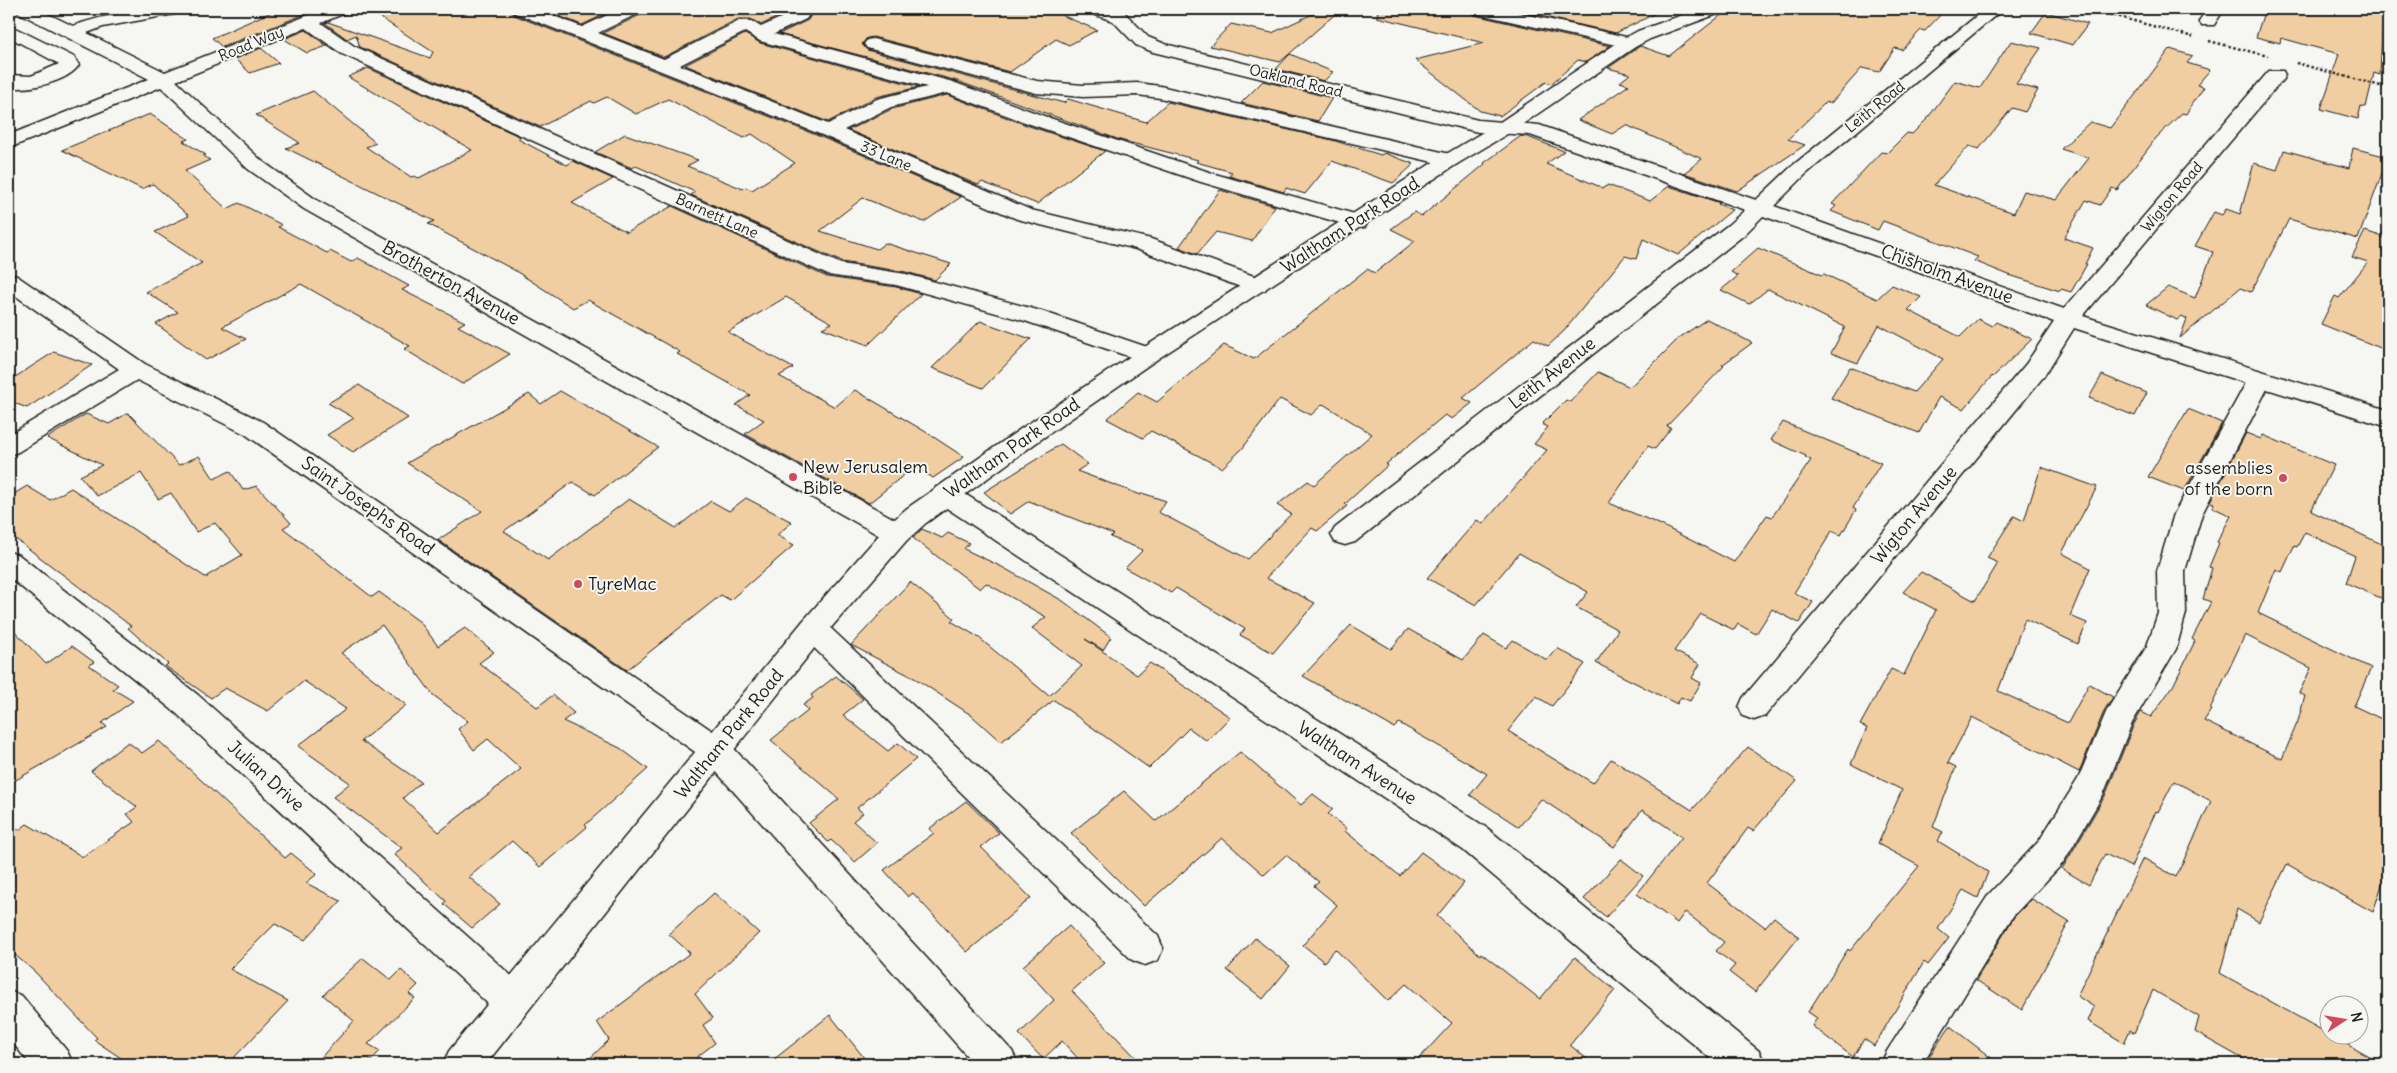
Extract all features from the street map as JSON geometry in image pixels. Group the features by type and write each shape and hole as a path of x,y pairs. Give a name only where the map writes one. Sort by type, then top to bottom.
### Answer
{"street":[{"name":"Brotherton Avenue","path":"25,9 162,78 255,165 311,204 896,533"},
{"path":"72,33 99,23 174,9"},
{"name":"33 Lane","path":"521,9 829,130 1024,215 1143,244 1257,285"},
{"path":"582,34 633,9"},
{"path":"760,34 800,15 789,9"},
{"name":"Oakland Road","path":"1096,9 1119,17 1142,41 1159,48 1478,126 1507,126"},
{"path":"1480,9 1629,43"},
{"name":"Waltham Park Road","path":"462,1064 813,629 896,533 945,494 1148,355 1357,222 1450,160 1507,126 1629,43 1644,35 1714,9"},
{"name":"Leith Road","path":"1757,209 1799,170 1995,9"},
{"name":"Road Way","path":"9,142 319,13"},
{"name":"Barnett Lane","path":"319,13 348,50 836,270 898,279 1033,316 1148,355"},
{"path":"665,66 745,25 760,34 948,86 1037,120 1208,178 1357,222"},
{"path":"9,80 23,83 35,81 70,65 68,61 13,36"},
{"path":"873,44 1036,87 1083,91 1137,89 1160,92 1450,160"},
{"name":"Wigton Road","path":"2068,319 2275,66"},
{"path":"829,130 884,103 948,86"},
{"name":"Chisholm Avenue","path":"1507,126 1532,130 1757,209 1890,253 2068,319 2388,419"},
{"name":"Leith Avenue","path":"1345,535 1736,230 1757,209"},
{"name":"Saint Josephs Road","path":"9,281 136,370 254,428 716,750 999,1064"},
{"name":"Wigton Avenue","path":"1754,707 2036,370 2068,319"},
{"path":"9,446 136,370"},
{"path":"1900,1064 2001,905 2051,852 2092,784 2118,719 2161,649 2172,613 2171,571 2188,514 2260,379"},
{"name":"Waltham Avenue","path":"945,494 1475,839 1746,1064"},
{"name":"Julian Drive","path":"9,562 187,704 512,1001"},
{"path":"813,629 1145,948"},
{"path":"9,1009 54,1064"}],"path":[{"path":"2090,9 2198,38"},
{"path":"2207,41 2275,66"},
{"path":"2294,63 2388,88"}],"building":[{"path":"278,9 289,9 305,14 222,47 212,38"},
{"path":"367,9 510,9 514,15 821,137 961,197 924,222 863,198 820,231 877,249 885,243 951,264 935,280 906,272 842,262 691,195 695,192 636,166 632,168 595,152 625,134 698,160 687,166 743,189 745,187 752,190 795,163 752,134 744,138 668,99 636,114 607,97 594,103 591,101 540,127 360,47 356,35 347,39 325,23 328,22 430,58 433,52"},
{"path":"541,9 616,9 582,25"},
{"path":"643,9 779,9 784,14 761,25 751,19 738,19 664,57 603,33 640,15"},
{"path":"804,9 1047,9 1097,30 1069,45 1056,39 1010,72 873,37 867,38 862,44 867,50 1064,103 1068,99 1146,122 1168,102 1332,140 1381,155 1384,153 1414,164 1393,183 1332,161 1305,194 1286,188 1284,192 1229,176 1232,172 1196,162 1198,160 1120,140 954,80 779,34 808,20 811,15"},
{"path":"1323,9 1341,9 1280,62 1210,46 1231,24 1272,33"},
{"path":"1378,9 1469,9 1474,15 1610,46 1586,62 1578,60 1551,84 1546,82 1500,116 1480,111 1415,60 1484,43 1377,17"},
{"path":"1509,9 1664,9 1616,33"},
{"path":"1729,9 1946,9 1925,31 1921,30 1902,50 1895,48 1879,72 1862,68 1831,103 1826,102 1788,139 1805,145 1737,191 1684,173 1702,159 1626,125 1612,134 1578,120 1629,85 1620,82 1630,74 1608,68 1640,46 1669,56"},
{"path":"2265,9 2357,9 2383,13 2380,75 2374,73 2366,107 2361,106 2358,119 2321,109 2339,54 2281,38 2280,43 2256,37"},
{"path":"2046,12 2088,24 2073,45 2031,33"},
{"path":"306,30 327,46 307,53 284,39"},
{"path":"745,34 760,43 919,87 876,97 828,122 685,65"},
{"path":"2011,41 2041,48 2016,84 2038,90 2025,112 2012,108 1979,149 1969,146 1934,185 2014,213 2024,191 2056,200 2089,158 2061,149 2090,122 2110,128 2170,49 2193,56 2187,63 2210,70 2197,85 2204,87 2186,114 2182,113 2156,138 2117,190 2112,188 2100,205 2086,200 2064,238 2093,248 2085,264 2087,264 2071,292 2061,289 2060,291 2009,275 1974,261 1978,257 1883,221 1878,230 1831,211 1836,206 1832,204 1881,152 1887,153 1907,133 1912,134 1927,119 1955,81 1980,88"},
{"path":"261,48 279,63 250,73 235,59"},
{"path":"1290,54 1333,72 1324,81 1276,69"},
{"path":"368,68 521,137 518,139 567,165 573,161 613,179 572,203 627,232 672,206 827,277 896,287 921,294 868,345 822,328 832,323 786,297 728,332 793,368 779,376 835,407 855,390 964,457 933,478 915,466 869,503 745,434 764,420 736,405 750,395 677,354 680,352 588,300 573,308 514,270 428,224 434,221 286,148 300,143 256,115 313,91 376,143 366,147 411,177 419,178 472,150 348,77"},
{"path":"1263,81 1332,98 1318,121 1241,103"},
{"path":"947,95 1029,126 1105,151 1037,204 982,182 978,185 848,130 892,109"},
{"path":"150,114 188,139 183,141 206,155 203,156 210,160 185,171 227,209 239,203 282,225 278,227 327,253 330,251 351,262 358,258 409,286 402,290 465,322 458,326 510,354 462,384 404,349 410,346 301,284 222,327 246,339 206,360 156,324 178,312 146,292 202,263 155,232 189,216 153,184 142,189 62,150"},
{"path":"1521,136 1564,151 1546,164 1603,188 1608,185 1650,201 1669,186 1720,203 1718,204 1732,210 1678,255 1643,239 1636,259 1625,256 1564,331 1548,346 1534,339 1463,398 1472,403 1452,419 1445,415 1386,464 1388,465 1345,504 1347,506 1317,531 1312,528 1266,578 1315,603 1273,653 1240,635 1245,629 1176,588 1171,593 1125,568 1143,550 1110,537 1113,534 1029,501 1010,514 984,492 1061,444 1088,464 1077,471 1141,495 1142,493 1166,501 1158,512 1248,559 1291,514 1277,505 1308,481 1314,485 1372,434 1323,404 1311,415 1280,399 1242,449 1222,468 1151,431 1143,438 1107,419 1138,392 1157,402 1224,345 1254,359 1367,269 1375,273 1415,241 1391,229 1414,212 1422,216 1484,163"},
{"path":"2353,148 2388,157 2358,239 2289,219 2251,292 2240,288 2180,338 2187,319 2182,316 2177,320 2146,305 2168,287 2195,298 2213,252 2195,246 2214,212 2222,215 2226,209 2240,214 2254,163 2277,170 2284,150 2349,168"},
{"path":"1220,190 1275,206 1252,241 1216,232 1197,254 1179,247"},
{"path":"2365,231 2386,238 2388,236 2388,351 2321,324 2335,296 2339,298 2368,262 2352,257"},
{"path":"1758,248 1822,275 1824,274 1877,299 1892,285 1921,297 1908,310 1960,337 1978,319 1992,326 1996,322 2032,339 1992,376 1964,409 1939,397 1919,433 1831,398 1850,367 1914,392 1943,359 1879,325 1858,363 1831,353 1845,327 1768,289 1749,304 1721,290 1738,276 1731,272"},
{"path":"1707,319 1752,343 1722,365 1724,366 1667,426 1671,428 1655,449 1648,446 1609,503 1659,524 1734,562 1767,515 1772,517 1811,460 1771,440 1783,422 1881,463 1853,508 1856,510 1841,535 1832,531 1794,593 1813,602 1799,623 1772,609 1756,634 1738,624 1734,630 1701,614 1674,651 1700,664 1692,678 1701,683 1690,701 1681,697 1677,704 1596,663 1618,630 1576,607 1588,592 1519,553 1476,605 1427,578 1477,520 1483,524 1547,450 1534,444 1548,427 1542,424 1566,400 1570,402 1598,372 1630,387 1679,338"},
{"path":"980,321 1031,339 983,388 932,368"},
{"path":"54,352 92,365 27,408 9,401 9,381"},
{"path":"2102,375 2147,393 2135,416 2089,398"},
{"path":"359,385 408,418 353,452 327,435 354,418 328,403"},
{"path":"560,391 658,447 595,495 573,482 504,531 548,560 629,499 676,528 711,501 729,511 746,498 792,522 777,535 794,545 730,600 721,595 627,670 438,540 482,511 407,463 529,394 541,404"},
{"path":"2188,409 2222,423 2184,491 2148,477"},
{"path":"128,413 179,465 199,456 214,479 230,471 243,490 257,486 291,523 283,528 372,597 379,592 420,622 438,646 465,628 494,652 479,663 537,707 553,695 574,713 563,721 620,748 648,769 585,825 587,827 540,867 512,841 469,877 500,904 472,928 444,904 446,901 394,854 402,848 333,797 350,783 298,746 346,709 304,681 268,711 225,688 211,698 165,666 168,664 128,628 131,626 9,534 9,497 27,486 50,500 71,488 205,577 208,577 242,555 215,523 196,532 171,493 158,499 141,473 97,496 80,476 102,465 47,438 86,414 109,424","holes":["382,625 433,695 468,721 458,729 474,750 488,739 521,769 439,832 403,798 421,782 361,741 406,705 341,653"]},
{"path":"2246,433 2261,439 2263,435 2334,465 2311,511 2388,547 2388,601 2346,583 2355,556 2305,532 2297,547 2294,546 2282,572 2276,569 2258,613 2371,668 2354,706 2388,722 2388,867 2373,912 2287,864 2259,922 2237,909 2220,973 2320,1029 2320,1046 2350,1046 2382,1064 2252,1064 2195,1032 2199,1017 2153,990 2134,1033 2130,1030 2124,1043 2088,1021 2094,1007 2077,996 2143,858 2176,877 2211,801 2174,781 2158,812 2156,811 2131,867 2105,854 2089,885 2062,869 2105,796 2134,724 2141,712 2151,717 2173,686 2195,641 2192,639 2211,602 2203,599 2212,568 2209,567 2219,543 2217,542 2231,516 2212,507 2214,503 2210,502","holes":["2245,635 2311,668 2299,693 2305,696 2298,721 2282,759 2204,721 2211,710"]},
{"path":"2041,467 2097,487 2062,553 2090,568 2070,616 2087,623 2078,644 2025,619 1998,691 2068,723 2089,684 2113,697 2105,709 2079,772 1972,717 1948,763 1956,767 1933,827 1943,832 1938,841 1988,872 1978,898 1963,890 1938,929 1949,938 1928,965 1924,962 1874,1046 1864,1039 1853,1057 1812,1026 1817,1018 1808,1012 1848,949 1850,951 1919,866 1878,844 1902,790 1851,764 1867,728 1860,725 1891,669 1904,675 1936,610 1903,592 1921,572 1975,601 1998,563 1987,558 2014,516 2024,521"},
{"path":"922,529 942,538 948,533 969,543 964,549 1002,567 1063,601 1111,637 1103,650 1085,639 1137,675 1150,663 1230,717 1207,741 1189,728 1149,768 1054,700 1001,742 971,715 916,679 851,645 910,582 954,618 951,621 978,637 1049,696 1082,666 1032,628 1046,617 986,583 980,589 913,538"},
{"path":"9,625 46,664 72,646 94,662 89,665 118,685 113,689 133,701 102,723 107,727 9,784"},
{"path":"1351,625 1391,649 1408,629 1463,660 1484,635 1506,648 1513,640 1547,660 1557,648 1585,664 1552,706 1536,696 1508,731 1593,783 1611,759 1692,810 1748,747 1797,781 1753,831 1748,828 1707,883 1765,927 1774,917 1799,937 1755,992 1729,972 1735,965 1716,951 1724,942 1685,912 1677,923 1637,894 1682,837 1642,810 1614,847 1541,799 1519,827 1470,795 1487,774 1399,723 1394,728 1303,676"},
{"path":"836,676 863,699 843,715 888,751 898,743 916,759 857,808 863,813 853,821 877,843 855,862 831,840 828,842 809,823 839,799 771,740 809,710 803,705 813,698 811,695"},
{"path":"159,741 285,858 291,853 317,874 306,883 341,901 305,940 275,924 230,969 288,1001 228,1064 130,1064 94,1040 97,1038 35,972 9,950 9,824 19,830 27,824 83,857 134,822 127,814 137,807 91,771 128,742 142,753"},
{"path":"1240,752 1301,805 1313,794 1333,809 1328,814 1347,829 1345,831 1400,876 1421,852 1464,883 1437,916 1480,955 1481,953 1540,999 1575,957 1615,990 1570,1045 1593,1064 1414,1064 1452,1023 1406,984 1388,1001 1335,949 1324,962 1303,945 1337,905 1314,886 1319,882 1286,855 1264,875 1222,838 1144,906 1071,833 1124,791 1156,821"},
{"path":"966,801 999,833 981,847 1031,898 967,952 913,893 908,897 884,870 934,833 929,829"},
{"path":"1621,859 1643,876 1606,917 1584,899"},
{"path":"714,893 759,933 695,994 713,1018 703,1025 715,1043 688,1064 584,1064 609,1040 597,1022 690,953 669,934"},
{"path":"2032,899 2069,922 2022,1010 1976,980 2014,917"},
{"path":"1069,926 1104,963 1072,991 1142,1064 1083,1064 1062,1041 1043,1059 1019,1034 1054,1000 1023,966"},
{"path":"1255,938 1290,966 1263,999 1227,970"},
{"path":"363,958 391,980 401,970 418,985 409,994 415,998 368,1044 380,1051 368,1064 315,1064 354,1021 323,995"},
{"path":"830,1015 869,1064 768,1064"},
{"path":"1950,1026 1999,1064 1924,1064"}],"place":[{"name":"New Jerusalem Bible","path":"793,477"},
{"name":"assemblies of the born","path":"2283,478"},
{"name":"TyreMac","path":"578,584"}]}
